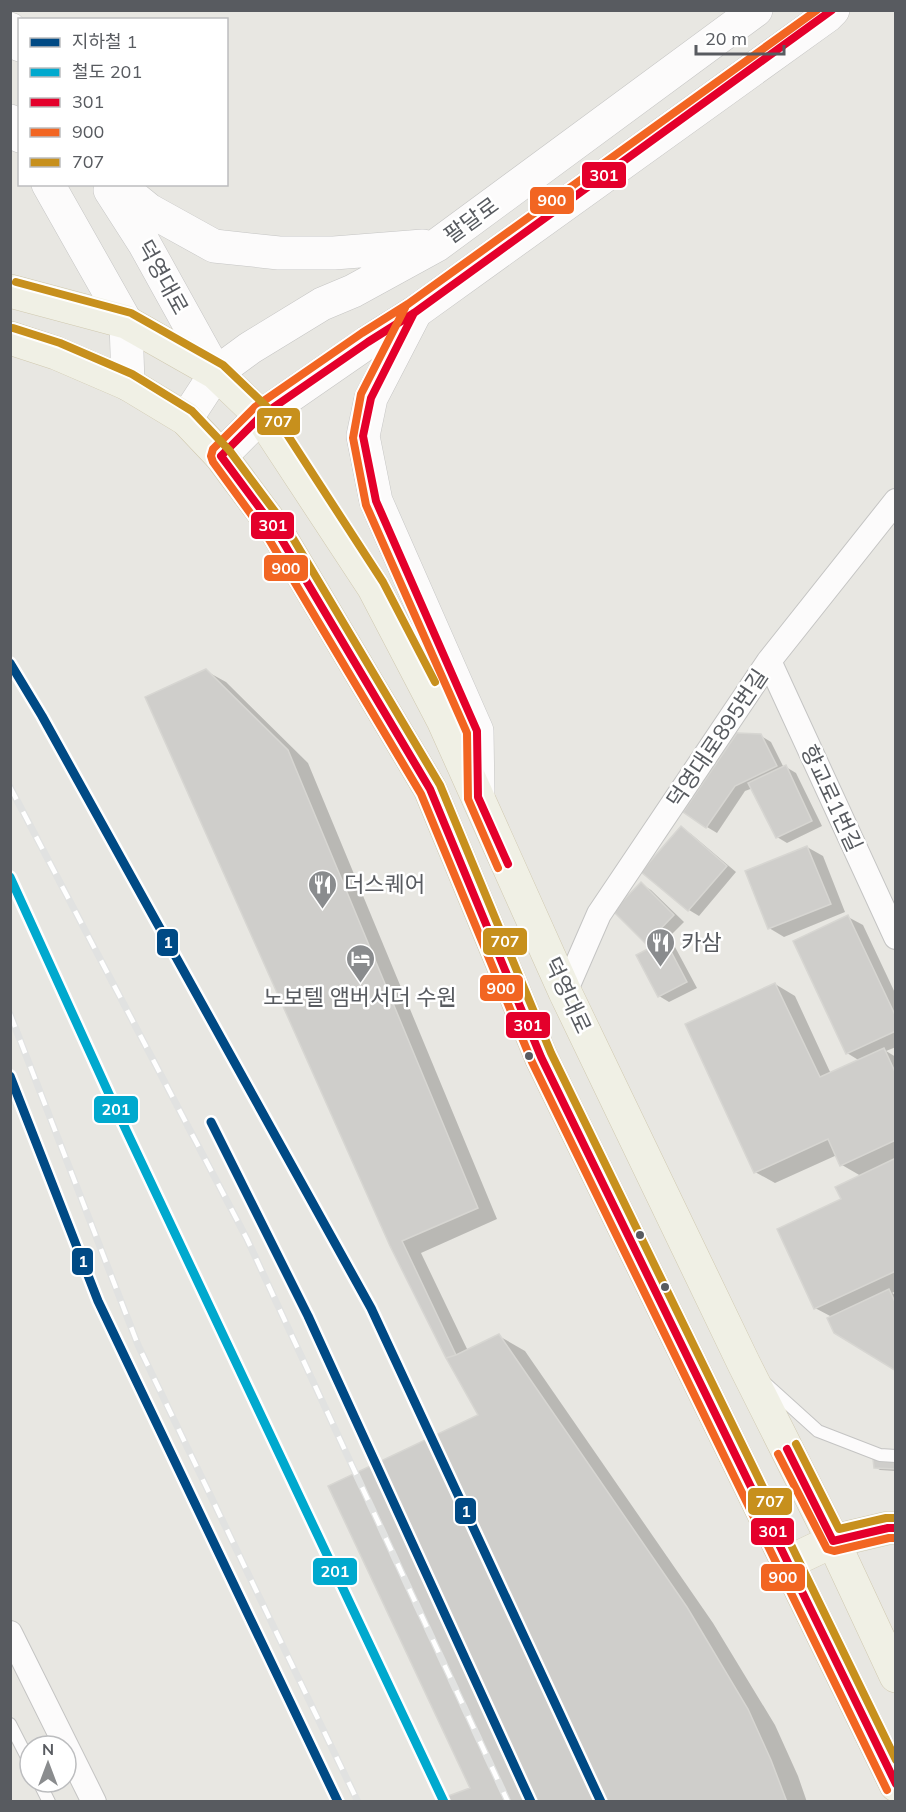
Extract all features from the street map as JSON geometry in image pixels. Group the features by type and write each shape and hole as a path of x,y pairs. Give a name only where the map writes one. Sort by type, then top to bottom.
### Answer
{"main road":[{"name":"팔달로","path":"186,419 216,373 250,348 322,304 352,291 437,245 756,10"},
{"name":"팔달로","path":"221,456 261,416 414,313 833,10"},
{"path":"10,29 18,42"},
{"path":"49,186 126,322 128,384"},
{"name":"덕영대로","path":"108,186 144,243 216,373 261,416 374,588 443,720 565,992 744,1364 833,1541 896,1676"},
{"path":"119,186 149,210 214,246 279,253 334,253 437,245"},
{"path":"10,291 126,322 216,373"},
{"path":"414,313 371,398 363,436 376,501 477,731 478,797"},
{"path":"10,338 56,353 128,384 186,419 221,456 276,530 430,789 541,1057 896,1785"},
{"path":"787,1563 833,1541 896,1528"}],"street":[{"name":"덕영대로895번길","path":"565,992 599,914 769,661 896,501"},
{"name":"향교로1번길","path":"769,661 895,935"},
{"path":"10,1633 94,1802"}],"lane":[{"path":"744,1364 818,1431 880,1455 896,1456"},
{"path":"10,1724 18,1740"}],"building":[{"name":"노보텔 앰버서더 수원","path":"206,669 288,750 478,1208 402,1241 456,1355 446,1358 390,1246 145,697"},
{"path":"737,733 761,734 777,766 735,786 706,828 683,812"},
{"path":"786,765 812,821 776,838 748,783"},
{"path":"681,826 727,866 688,911 641,872"},
{"path":"807,846 831,904 768,929 745,871"},
{"path":"641,882 674,915 646,944 613,911"},
{"path":"848,915 896,1017 896,1031 846,1054 793,941"},
{"path":"665,940 687,982 658,997 636,955"},
{"path":"775,983 820,1077 884,1048 896,1074 896,1140 840,1166 828,1139 754,1173 685,1024"},
{"path":"896,1158 896,1271 814,1309 777,1229 841,1199 835,1187"},
{"path":"889,1289 896,1304 896,1371 834,1333 827,1318"},
{"path":"499,1334 687,1607 748,1709 787,1802 432,1802 470,1788 328,1486 478,1415 446,1358"},
{"path":"873,1459 896,1460 896,1469 874,1468"}],"railway":[{"path":"10,787 247,1239 508,1802"},
{"path":"10,1014 138,1345 358,1802"}],"metro line":[{"name":"1","path":"10,663 42,716 371,1308 601,1802"},
{"name":"1","path":"10,1076 98,1301 338,1802"},
{"name":"1","path":"211,1122 308,1316 531,1802"}],"rail line":[{"name":"201","path":"10,877 109,1094 444,1802"}],"transit line":[{"name":"900","path":"817,10 408,304 255,407 213,449 211,456 213,462 267,536 421,794 532,1062 887,1790"},
{"name":"301","path":"832,10 414,313 261,416 221,456 276,530 430,789 541,1057 896,1784"},
{"name":"707","path":"16,282 131,313 223,365 268,408 281,425 383,582 435,682"},
{"name":"900","path":"405,308 361,394 353,438 366,505 467,733 468,799 498,868"},
{"name":"301","path":"414,313 371,398 363,436 376,501 477,731 478,797 508,864"},
{"name":"707","path":"13,328 60,343 132,374 192,411 229,450 285,525 440,785 551,1053 896,1760"},
{"name":"707","path":"796,1444 839,1529 886,1518 896,1518"},
{"name":"301","path":"787,1449 833,1541 896,1528"},
{"name":"900","path":"778,1454 827,1549 834,1551 896,1538"}],"place":[{"name":"더스퀘어","path":"323,910"},
{"name":"카삼","path":"660,968"},
{"name":"노보텔 앰버서더 수원","path":"360,984"}]}
